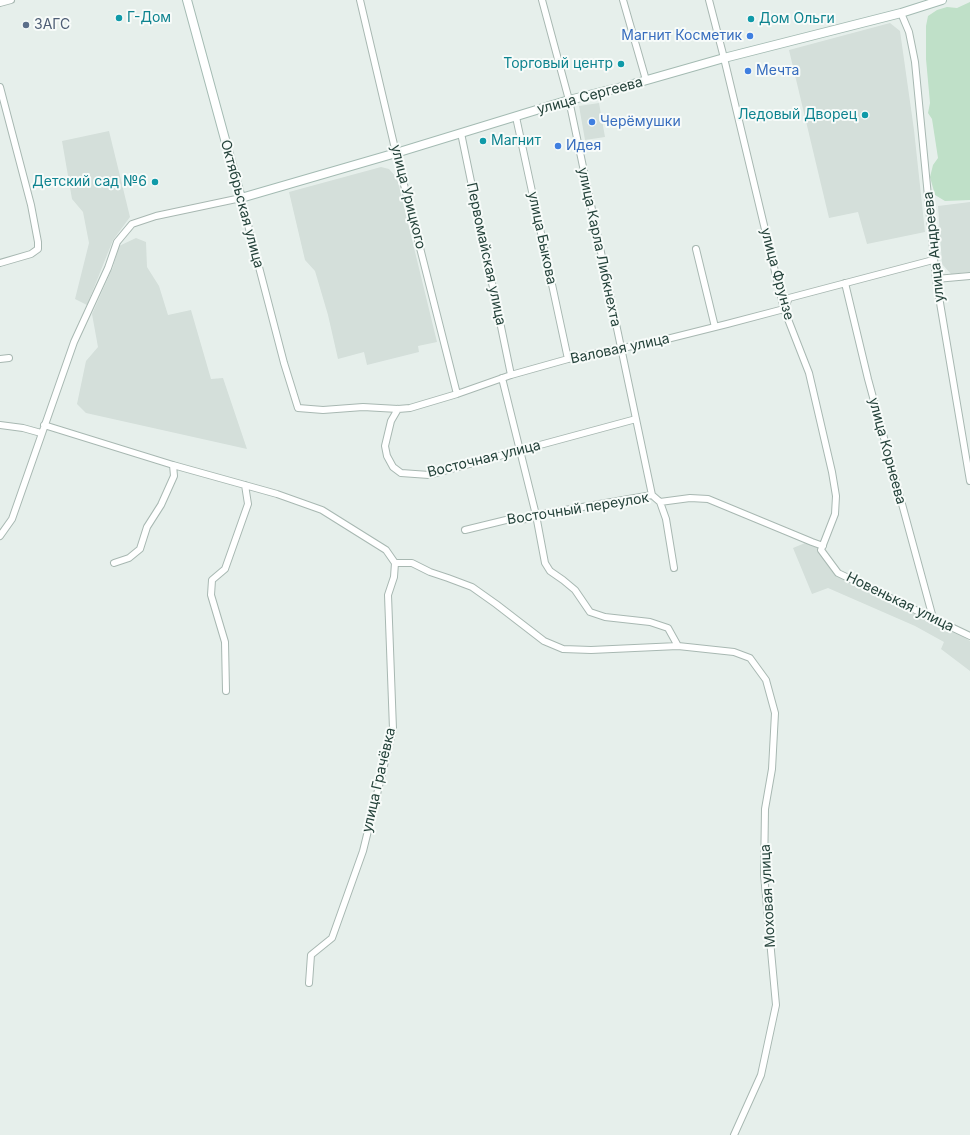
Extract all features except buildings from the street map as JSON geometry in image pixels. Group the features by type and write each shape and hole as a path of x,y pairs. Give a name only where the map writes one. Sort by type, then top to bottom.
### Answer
{"main road":[{"name":"Октябрьская улица","path":"187,0 240,198"},
{"name":"улица Сергеева","path":"240,198 396,153 569,100 724,58 901,13 942,0"}],"street":[{"path":"0,3 11,0"},
{"name":"улица Урицкого","path":"360,0 396,153 457,394"},
{"name":"улица Карла Либкнехта","path":"542,0 569,100 620,348 652,494"},
{"path":"623,0 646,80"},
{"name":"улица Фрунзе","path":"709,0 784,309 809,373 832,472 836,496 835,514 823,546"},
{"name":"улица Андреева","path":"901,13 909,32 915,62 936,279 970,481"},
{"path":"0,87 31,205 38,242 38,249 31,254 0,263"},
{"name":"улица Быкова","path":"516,117 568,360"},
{"name":"Первомайская улица","path":"460,133 511,375"},
{"path":"0,536 12,519 74,342 108,268 117,242 132,224 156,216 240,198"},
{"name":"Октябрьская улица","path":"240,198 284,363 298,408"},
{"path":"696,248 715,327"},
{"path":"784,309 789,298 934,260"},
{"path":"936,279 970,276"},
{"name":"улица Корнеева","path":"845,283 868,379 933,618"},
{"name":"Валовая улица","path":"298,408 323,410 363,407 398,409 410,408 457,394 511,375 568,360 715,327 784,309"},
{"path":"0,359 9,358"},
{"path":"502,378 536,515 545,563 550,571 574,590 590,612 605,618 650,622 668,628 678,646"},
{"name":"Восточная улица","path":"398,409 391,421 385,446 387,456 393,467 401,473 429,475 636,419"},
{"path":"0,425 23,428 41,433"},
{"path":"44,425 173,465 277,494 322,510 386,550 395,563"},
{"path":"114,563 129,558 140,549 147,527 161,505 174,476 173,465"},
{"path":"226,691 225,642 211,595 212,580 225,569 248,504 245,485"},
{"name":"Восточный переулок","path":"465,530 506,520 528,519 536,515 652,494 660,502 690,498 708,499 823,546"},
{"path":"660,502 666,518 674,568"},
{"name":"Новенькая улица","path":"823,546 821,550 838,573 970,636"},
{"name":"Моховая улица","path":"395,563 412,563 430,572 472,587 544,641 563,649 590,650 678,646 734,652 750,658 766,680 774,713 772,770 765,809 764,875 776,1005 761,1075 734,1135"},
{"name":"улица Грачёвка","path":"309,983 311,955 332,938 363,851 393,729 388,595 394,577 395,563"}],"shaded area":[{"path":"890,23 900,31 914,130 925,232 867,244 858,212 829,218 789,50"},
{"name":"Черёмушки","path":"599,103 605,137 585,140 579,106"},
{"path":"109,131 130,217 113,240 87,305 75,299 89,243 83,212 72,199 62,141"},
{"path":"381,167 389,169 397,178 437,342 418,346 419,352 367,365 364,352 338,359 328,315 315,271 305,260 289,192"},
{"path":"970,202 970,272 951,274 942,264 938,206"},
{"path":"136,238 146,242 147,267 159,286 168,315 191,310 211,379 223,378 247,449 86,413 77,404 86,361 98,347 92,314 113,267 119,246"},
{"path":"805,543 824,550 844,575 921,610 970,641 970,671 941,649 944,642 915,626 828,588 812,594 793,548"}],"green space":[{"path":"970,2 970,200 945,201 935,195 930,177 933,165 938,158 932,119 928,113 930,103 926,59 926,26 928,16 937,10 947,7 957,8"}],"place":[{"name":"Г-Дом","path":"119,18"},
{"name":"Дом Ольги","path":"751,19"},
{"name":"ЗАГС","path":"26,25"},
{"name":"Магнит Косметик","path":"750,36"},
{"name":"Торговый центр","path":"621,64"},
{"name":"Мечта","path":"748,71"},
{"name":"Ледовый Дворец","path":"865,115"},
{"name":"Черёмушки","path":"592,122"},
{"name":"Магнит","path":"483,141"},
{"name":"Идея","path":"558,146"},
{"name":"Детский сад №6","path":"155,182"}]}
